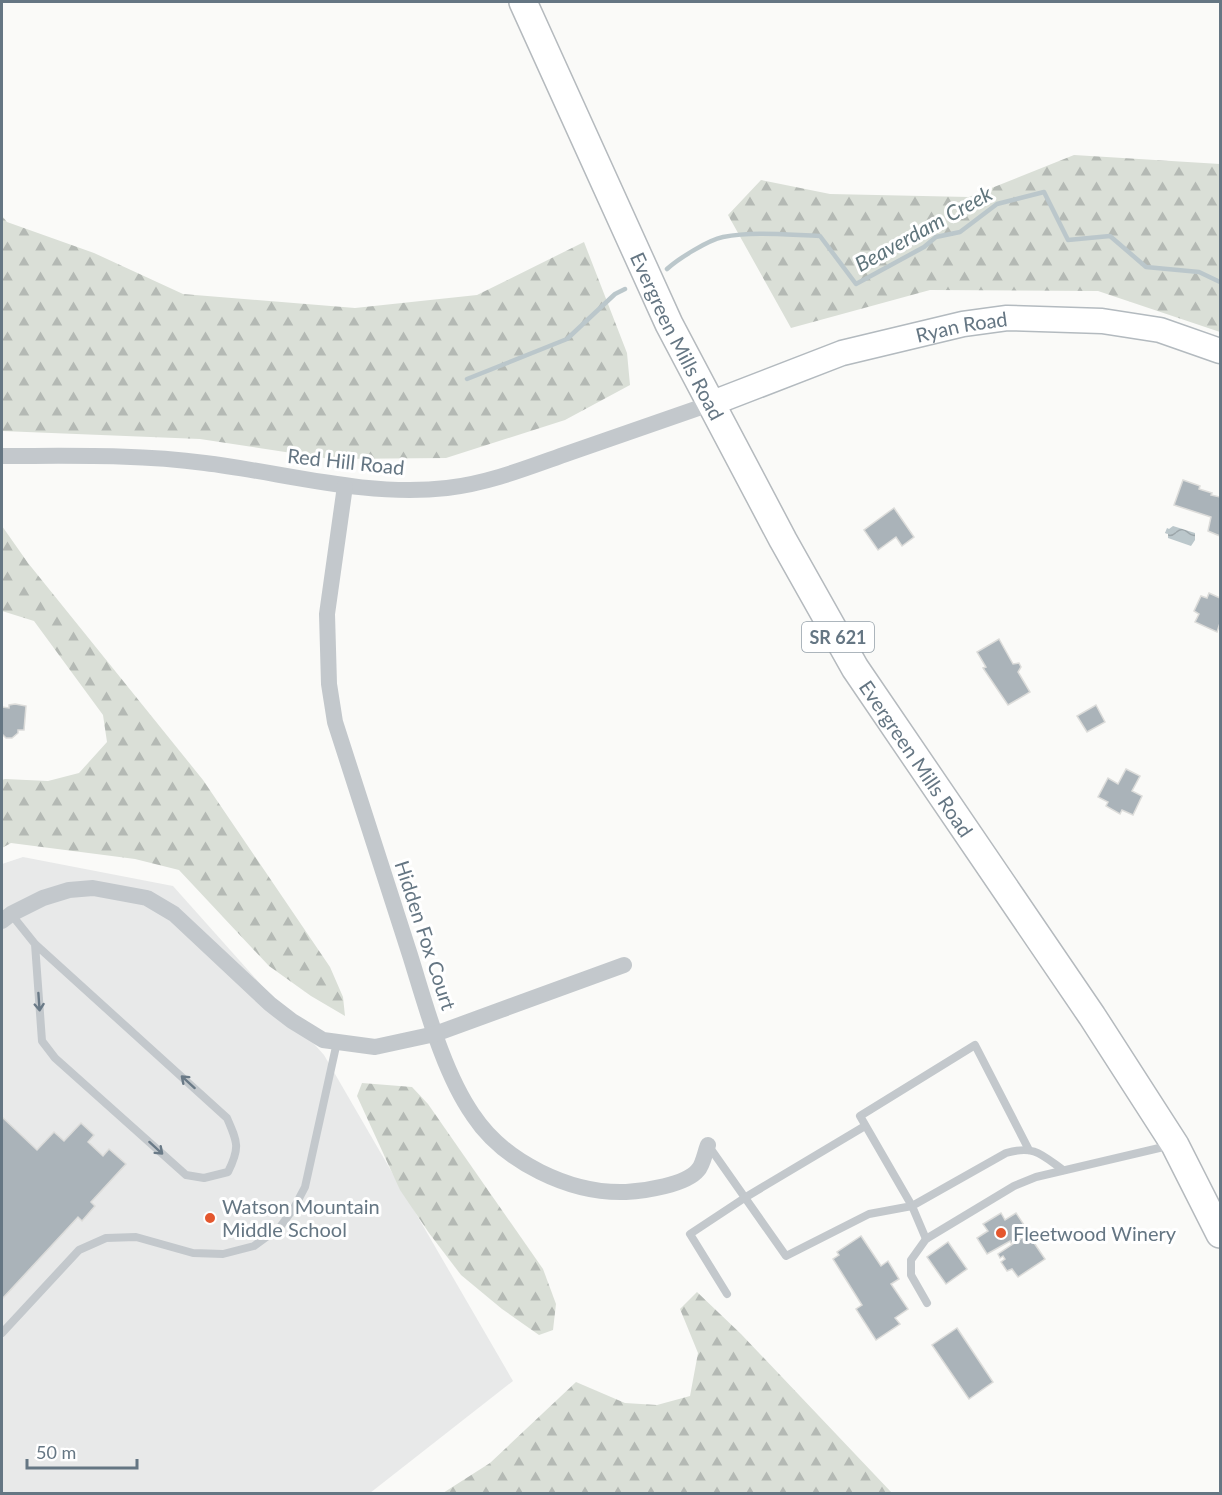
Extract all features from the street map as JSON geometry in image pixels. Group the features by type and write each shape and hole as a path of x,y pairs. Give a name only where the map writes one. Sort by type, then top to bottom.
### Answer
{"main road":[{"name":"Evergreen Mills Road","path":"524,2 669,324 710,404 855,668 1092,1016 1175,1145 1221,1234"},
{"name":"Ryan Road","path":"710,404 842,353 963,324 1007,318 1102,321 1160,330 1221,351"}],"street":[{"name":"Red Hill Road","path":"2,456 172,459 345,486 414,490 484,482 710,404"},
{"name":"Hidden Fox Court","path":"345,486 327,614 330,693 335,722 435,1034 473,1116 514,1157 544,1175 596,1189 623,1192 654,1189 680,1182 698,1171 708,1145"},
{"path":"6,917 43,898 77,889 93,888 147,898 174,914 270,1004 292,1021 322,1040 375,1047 435,1034 624,965"}],"lane":[{"path":"6,917 227,1118 237,1141 236,1154 228,1172 204,1178 186,1175 56,1058 42,1041 34,944"},
{"path":"2,1333 79,1250 106,1238 136,1237 193,1253 223,1254 254,1246 280,1227 294,1208 305,1187 337,1042"},
{"path":"926,1239 912,1206 860,1116 975,1045 1029,1150"},
{"path":"727,1294 690,1234 746,1197 865,1126"},
{"path":"708,1145 786,1256 869,1214 912,1206 1006,1152 1020,1149 1037,1150 1063,1170"},
{"path":"927,1303 911,1275 911,1260 926,1239 1014,1186 1036,1177 1175,1145"}],"shaded area":[{"name":"Watson Mountain Middle School","path":"23,857 173,886 324,1055 513,1381 370,1493 2,1493 2,864"}],"green space":[{"path":"1074,155 1220,164 1220,332 1098,291 930,290 791,328 728,215 761,180 830,194 969,197"},
{"path":"2,216 7,222 94,253 183,294 355,308 477,295 584,242 627,353 630,385 565,420 446,458 331,459 200,439 2,431"},
{"path":"2,526 28,563 203,780 330,967 343,997 345,1016 311,996 269,966 179,870 135,859 11,843 2,848 2,780 48,781 79,773 107,742 103,715 34,621 2,611"},
{"path":"362,1083 412,1087 428,1104 543,1269 556,1304 553,1330 539,1335 502,1309 461,1275 400,1190 357,1096"},
{"path":"697,1292 741,1334 892,1493 443,1493 490,1463 576,1382 625,1403 657,1405 690,1396 698,1353 680,1309"}],"water":[{"path":"1173,526 1195,533 1195,540 1191,546 1168,538 1168,534 1165,533 1167,528"}],"building":[{"path":"1183,480 1200,486 1199,489 1212,493 1211,495 1220,497 1220,536 1208,531 1211,517 1174,505"},
{"path":"894,508 914,537 902,546 896,537 878,550 864,530"},
{"path":"1209,593 1220,598 1220,623 1217,632 1195,622 1199,614 1194,611 1201,596 1207,598"},
{"path":"999,639 1013,664 1019,663 1021,667 1018,672 1030,692 1008,705 983,668 986,667 977,652"},
{"path":"9,705 26,706 24,730 18,730 12,738 6,738 2,734 2,707 9,708"},
{"path":"1096,705 1105,722 1087,732 1077,716"},
{"path":"1126,769 1140,776 1132,791 1142,796 1133,815 1122,810 1120,814 1106,806 1108,802 1098,797 1108,778 1118,784"},
{"path":"2,1117 37,1150 54,1132 64,1141 81,1123 94,1135 88,1142 103,1156 109,1149 126,1164 91,1202 95,1206 82,1221 78,1217 2,1299"},
{"name":"Fleetwood Winery","path":"1001,1213 1005,1220 1016,1213 1026,1228 1014,1235 1017,1240 1011,1243 1010,1241 987,1254 977,1238 988,1231 983,1224"},
{"path":"1028,1234 1045,1259 1018,1277 1012,1269 1007,1271 1001,1262 1005,1259 1003,1256 1000,1258 998,1254"},
{"path":"861,1236 881,1266 888,1261 899,1279 891,1284 908,1309 895,1318 900,1324 876,1340 856,1309 862,1305 833,1259 839,1255 837,1252"},
{"path":"948,1242 967,1269 946,1284 927,1257"},
{"path":"957,1328 993,1382 969,1399 932,1345"}],"waterway":[{"name":"Beaverdam Creek","path":"667,269 694,250 723,237 759,234 820,236 856,284 924,247 936,237 960,232 997,204 1044,192 1068,240 1110,236 1146,267 1199,272 1220,282"},
{"name":"Beaverdam Creek","path":"467,379 567,339 615,294 625,289"}],"place":[{"name":"Watson Mountain Middle School","path":"210,1218"},
{"name":"Fleetwood Winery","path":"1001,1233"}]}
